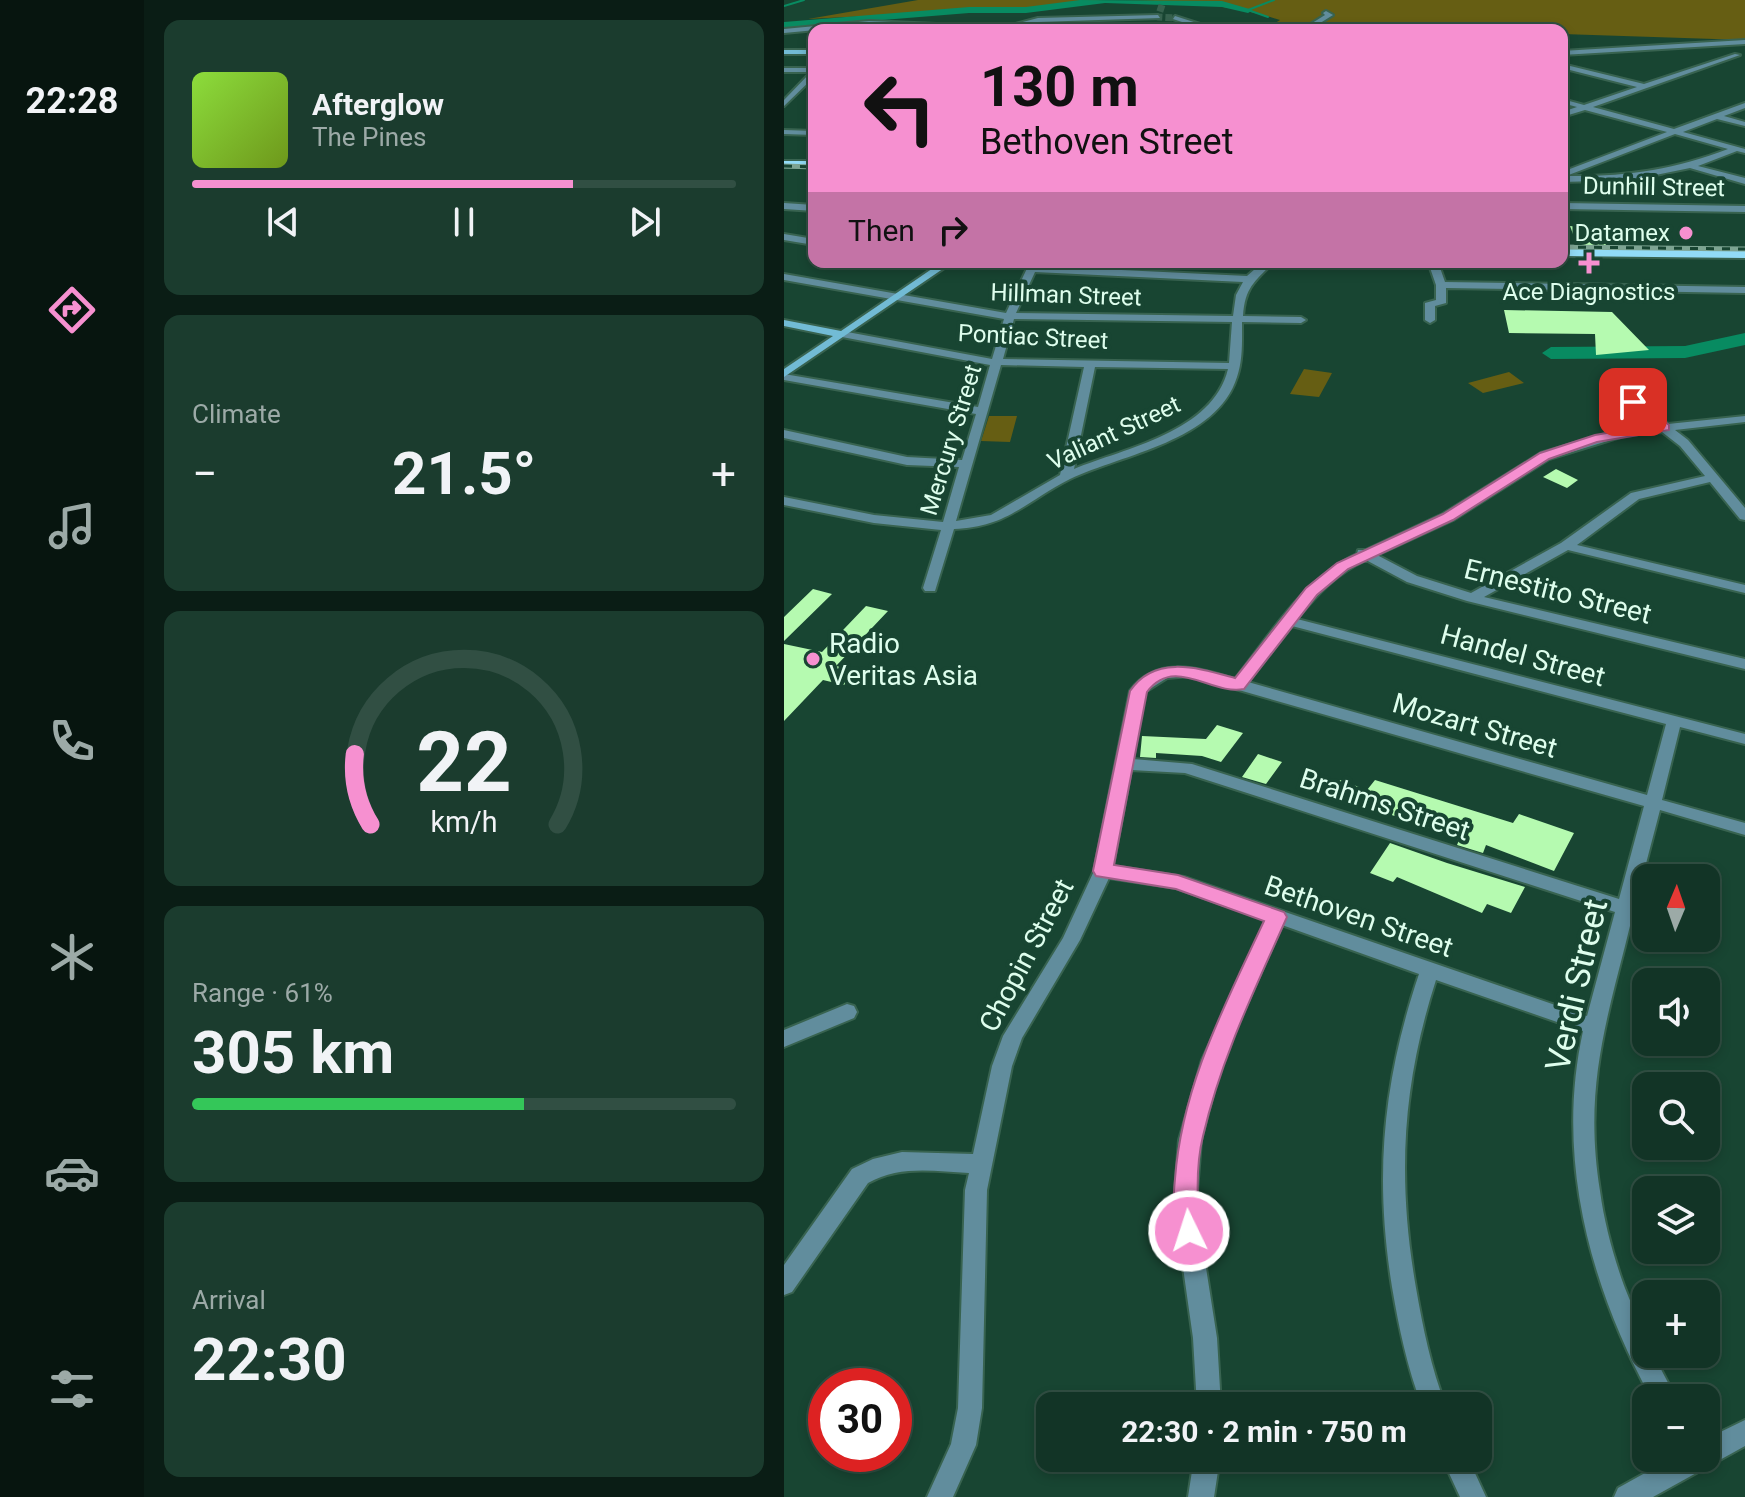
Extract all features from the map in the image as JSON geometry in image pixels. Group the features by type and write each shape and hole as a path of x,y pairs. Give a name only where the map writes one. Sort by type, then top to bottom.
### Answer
{"main road":[{"path":"784,164 808,164"},
{"path":"784,170 808,171"},
{"path":"1568,244 1745,247"},
{"path":"1568,252 1745,254"}],"street":[{"path":"1315,24 1327,15"},
{"path":"959,17 972,24"},
{"path":"1021,24 1033,20 1158,17"},
{"path":"1175,18 1197,24"},
{"path":"784,33 808,29"},
{"path":"784,33 808,35"},
{"path":"1703,35 1741,56"},
{"path":"1568,53 1745,42"},
{"path":"784,52 808,52"},
{"path":"1568,113 1741,56"},
{"path":"1568,67 1644,86"},
{"path":"784,70 808,72"},
{"path":"784,104 808,78"},
{"path":"1568,103 1740,150"},
{"path":"1568,175 1745,105"},
{"path":"1715,116 1745,124"},
{"path":"784,132 808,133"},
{"path":"1568,177 1641,179 1693,167 1740,150"},
{"path":"1693,167 1745,181"},
{"path":"784,206 808,208"},
{"name":"Dunhill Street","path":"1568,206 1745,209"},
{"path":"784,237 808,241"},
{"path":"784,376 940,268"},
{"name":"Mercury Street","path":"930,588 981,411 999,362 1010,316 1032,268"},
{"path":"1080,268 1250,279 1262,268"},
{"path":"1430,320 1430,303 1441,303 1441,285 1435,268"},
{"name":"Hillman Street","path":"784,277 1010,316 1301,320"},
{"name":"Valiant Street","path":"784,501 878,520 948,526 1004,517 1066,476 1159,440 1193,421 1225,391 1234,366 1243,294 1250,279"},
{"path":"1441,285 1745,290"},
{"name":"Pontiac Street","path":"784,323 999,362 1234,366"},
{"path":"1066,476 1090,363"},
{"path":"784,376 981,411"},
{"path":"1633,402 1684,443 1745,516"},
{"path":"1238,685 1323,580 1363,553 1448,517 1545,456 1595,439 1745,419"},
{"path":"784,434 907,461 966,464"},
{"path":"1472,598 1566,546 1635,496 1711,478"},
{"path":"1566,546 1745,589"},
{"name":"Ernestito Street","path":"1363,553 1412,579 1472,598 1745,664"},
{"name":"Handel Street","path":"1288,621 1745,739"},
{"name":"Chopin Street","path":"940,1497 963,1445 970,1408 976,1190 1008,1049 1071,940 1103,871 1138,691 1148,679 1176,671 1191,671"},
{"name":"Mozart Street","path":"1191,671 1745,829"},
{"name":"Verdi Street","path":"1657,1384 1619,1305 1595,1223 1584,1139 1587,1061 1594,1027 1674,721"},
{"name":"Brahms Street","path":"1126,764 1186,768 1625,908"},
{"name":"Bethoven Street","path":"1103,871 1178,882 1594,1027"},
{"path":"1208,1392 1205,1338 1185,1204 1190,1140 1212,1060 1277,917"},
{"path":"1430,970 1401,1060 1391,1131 1391,1195 1412,1333 1430,1392"},
{"path":"784,1039 847,1012"},
{"path":"784,1284 860,1176 873,1166 888,1161 980,1164"},
{"path":"1720,1446 1745,1433"},
{"path":"1201,1497 1205,1472"},
{"path":"1461,1472 1473,1497"},
{"path":"1627,1497 1672,1472"}],"shaded area":[{"path":"918,0 1103,0 1025,12 1005,9 808,19"},
{"path":"1103,0 1745,0 1745,40 1568,34 1568,24 1274,24 1280,20 1237,9 1170,2"},
{"path":"1304,369 1332,373 1319,397 1290,394"},
{"path":"1509,372 1524,383 1483,393 1468,383"},
{"path":"989,416 1017,416 1010,442 981,441"}],"building":[{"path":"1570,226 1599,229 1606,245 1577,245"},
{"path":"1504,310 1612,312 1649,350 1596,355 1595,334 1509,333"},
{"path":"1556,469 1578,480 1567,488 1543,477"},
{"name":"Radio Veritas Asia","path":"813,589 832,594 784,641 784,617"},
{"name":"Radio Veritas Asia","path":"866,606 888,611 836,666 857,671 844,685 823,680 784,721 784,644 822,652"},
{"path":"1217,725 1243,733 1221,762 1202,756 1156,753 1156,758 1140,757 1142,736 1206,739"},
{"path":"1258,754 1282,762 1266,784 1242,777"},
{"path":"1340,780 1367,790 1375,780 1513,823 1519,814 1574,833 1554,871 1486,845 1483,853 1457,845 1459,840 1330,794"},
{"path":"1390,843 1525,887 1511,913 1487,904 1482,913 1397,877 1393,882 1370,873"}],"waterway":[{"path":"784,6 804,0"},
{"path":"784,25 969,10 1026,10 1105,0 1222,4 1248,10"},
{"path":"1268,17 1248,10 1274,0"},
{"path":"1551,353 1685,352 1745,339"}],"tunnel":[{"path":"1162,5 1158,17 1175,18"}],"railway":[{"path":"784,166 808,167"},
{"path":"1568,247 1745,249"}],"place":[{"name":"Datamex","path":"1686,233"},
{"name":"Ace Diagnostics","path":"1589,263"},
{"name":"Radio Veritas Asia","path":"813,659"}],"route":[{"path":"1189,1231 1185,1204 1190,1140 1199,1104 1212,1060 1234,1006 1277,917 1178,882 1103,871 1138,691 1148,679 1176,671 1191,671 1238,685 1311,592 1323,580 1363,553 1448,517 1545,456 1566,447 1626,432 1664,428 1633,402"}]}
